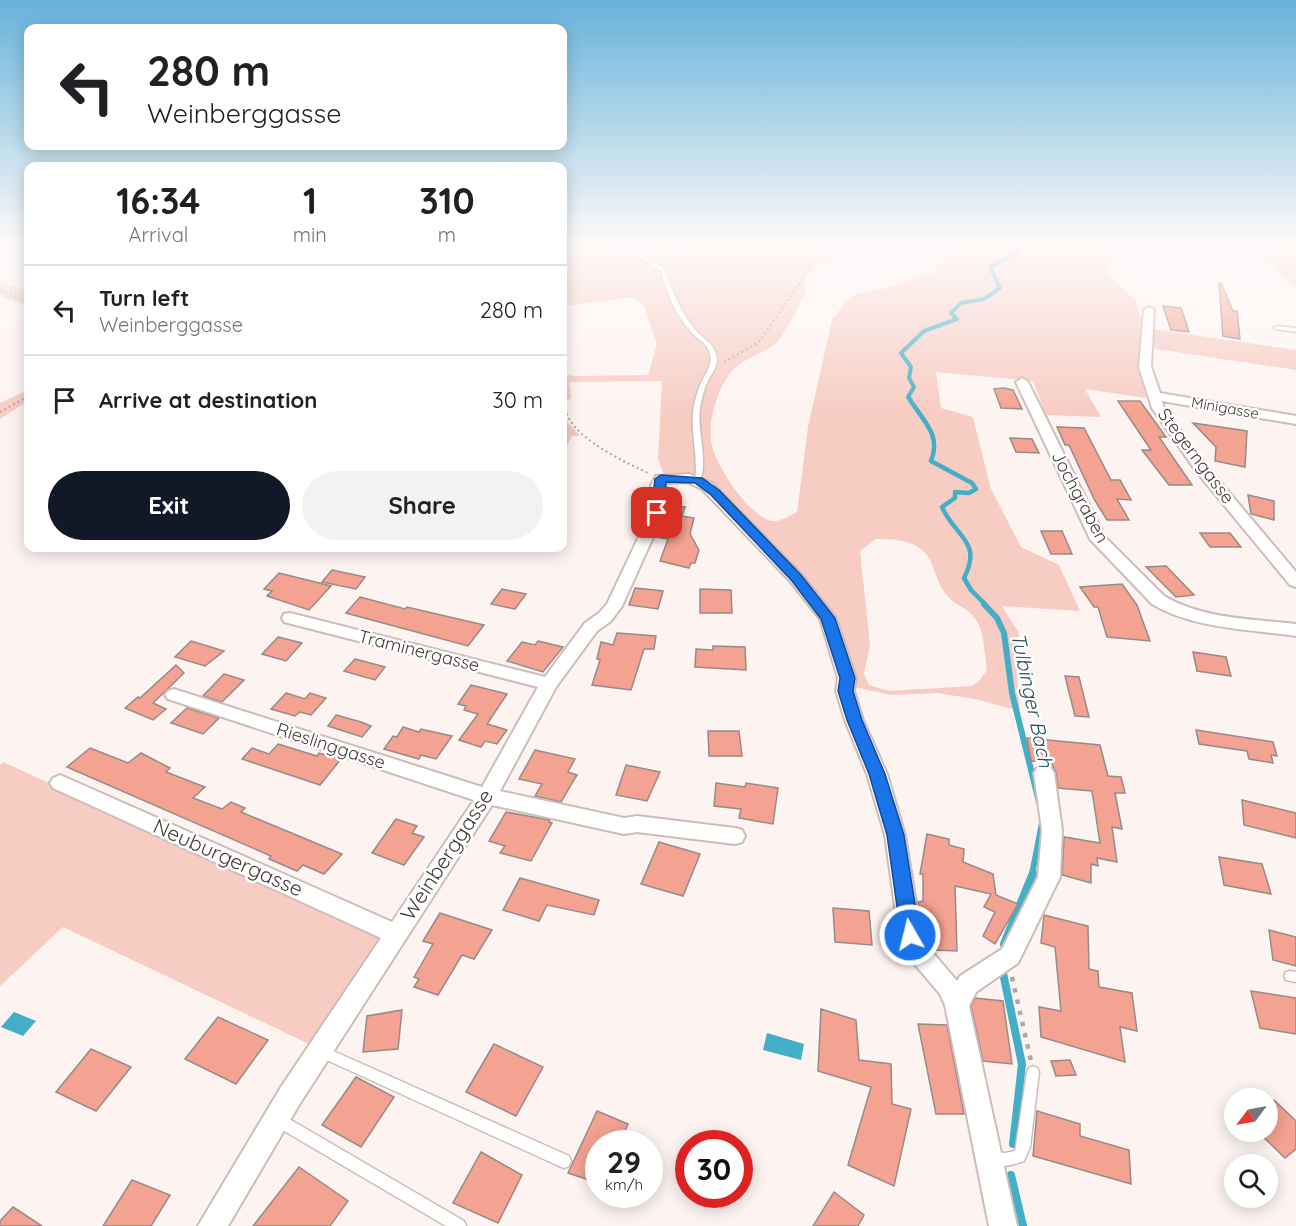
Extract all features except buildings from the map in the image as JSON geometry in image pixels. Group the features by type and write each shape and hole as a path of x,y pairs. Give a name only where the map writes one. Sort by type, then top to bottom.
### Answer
{"street":[{"name":"Stegerngasse","path":"1149,310 1145,367 1158,408 1201,468 1296,582"},
{"name":"Jochgraben","path":"1022,382 1098,539 1158,600 1169,607 1192,615 1296,630"},
{"name":"Minigasse","path":"1153,396 1296,420"},
{"path":"661,479 698,480 715,493 772,552 828,618 847,678 845,691 877,774 895,835 910,935 920,954 948,986 957,1005 1003,1226"},
{"name":"Weinberggasse","path":"213,1226 319,1051 487,796 549,684 591,627 605,617 614,606 657,513 661,479"},
{"name":"Traminergasse","path":"290,618 549,684"},
{"name":"Rieslinggasse","path":"174,695 487,796 624,825 637,824 735,836"},
{"path":"957,1005 968,984 1010,956 1049,877 1052,830 1044,772"},
{"name":"Neuburgergasse","path":"60,783 395,934"}],"lane":[{"path":"675,300 690,327 711,348 714,368 703,386 698,406 695,429 701,468 698,480"},
{"path":"1277,328 1296,330"},
{"path":"319,1051 564,1161"},
{"path":"990,1158 1005,1160 1019,1156 1023,1148 1033,1072"},
{"path":"276,1119 459,1226"}],"path":[{"path":"714,368 759,342 789,300"},
{"path":"0,412 24,398"},
{"path":"567,413 568,418 576,427 617,457 661,479"},
{"path":"1010,956 1013,984 1026,1032 1033,1072"}],"shaded area":[{"path":"12,300 24,300 24,305"},
{"path":"567,300 609,300 567,305"},
{"path":"638,300 801,300 781,337 772,346 734,369 728,376 718,395 712,416 712,446 722,470 750,507 768,520 778,521 797,512 808,427 832,320 847,300 1136,301 1143,327 1138,359 1146,398 1085,389 1101,417 1046,415 1033,381 936,372 941,408 973,417 991,489 1021,547 1059,565 1080,611 1002,606 1019,633 1015,657 1020,711 975,699 937,693 891,695 855,687 837,627 711,485 686,475 663,473 658,459 662,381 569,382 571,398 567,401 567,375 648,375 657,344 644,305","holes":["876,539 899,540 914,545 926,553 945,593 951,600 967,610 979,624 987,670 972,686 889,691 869,685 864,674 870,645 860,551"]},
{"path":"1153,329 1296,350 1296,370 1150,348"},
{"path":"24,392 24,404 0,419 0,403"},
{"path":"567,421 580,436 572,436 567,446"},
{"path":"3,762 386,935 309,1044 63,927 0,986 0,765"}],"water":[{"path":"14,1012 36,1021 23,1036 1,1027"},
{"path":"767,1033 804,1044 801,1060 763,1050"}],"waterway":[{"name":"Tulbinger Bach","path":"910,400 908,397 914,387 909,378 911,367 901,353 924,331 957,319 951,313 961,303 977,300"},
{"name":"Tulbinger Bach","path":"909,398 925,420 932,435 934,451 931,461 972,483 976,489 969,493 955,492 955,498 942,507 969,547 969,566 964,578 971,590 986,605"},
{"name":"Tulbinger Bach","path":"984,604 997,618 1004,633 1012,693 1039,802"},
{"name":"Tulbinger Bach","path":"1032,874 1042,823"},
{"name":"Tulbinger Bach","path":"1004,944 1033,873"},
{"name":"Tulbinger Bach","path":"1003,973 1022,1064 1013,1144"},
{"name":"Tulbinger Bach","path":"1011,1175 1023,1226"}],"route":[{"path":"657,513 658,485 661,479 673,477 698,480 715,493 748,527 796,578 828,618 847,678 845,691 854,720 877,774 895,835 910,935"}]}
